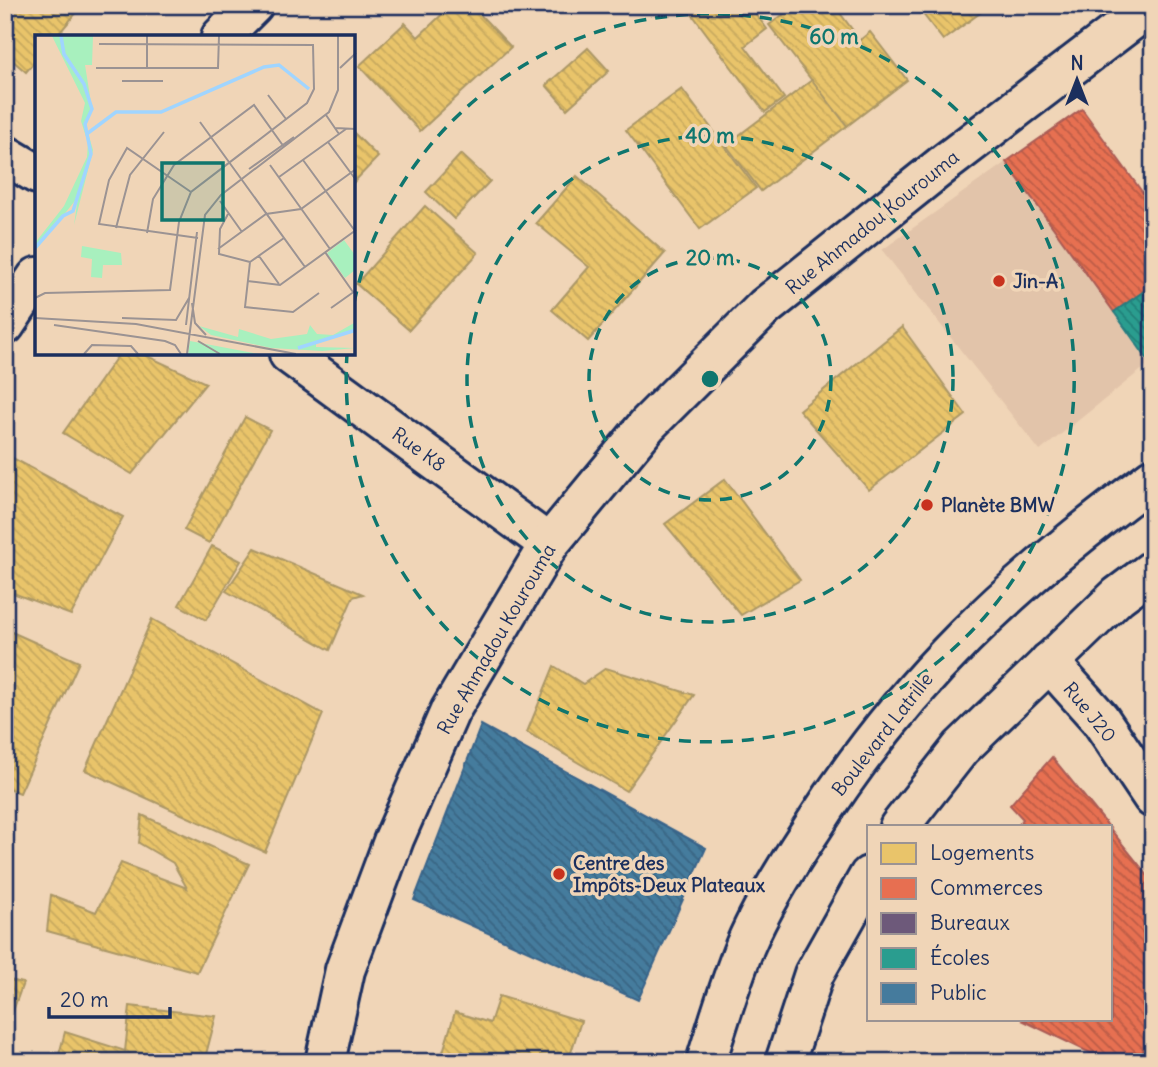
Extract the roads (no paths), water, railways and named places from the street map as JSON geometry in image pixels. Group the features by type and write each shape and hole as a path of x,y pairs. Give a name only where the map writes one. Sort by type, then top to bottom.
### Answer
{"street":[{"path":"223,35 253,5"},
{"name":"Rue Ahmadou Kourouma","path":"325,1062 345,970 399,826 450,711 549,544 648,424 765,307 945,163 1152,5"},
{"path":"5,155 35,173"},
{"path":"5,325 35,279"},
{"name":"Rue K8","path":"290,355 549,544"},
{"name":"Boulevard Latrille","path":"706,1062 746,944 794,857 845,776 904,700 981,617 1076,535 1153,478"},
{"path":"901,825 961,748 1118,596 1153,570"},
{"name":"Rue J20","path":"1049,662 1100,719 1153,798"},
{"path":"785,1062 814,974 867,880"}],"place":[{"name":"Jin-A","path":"999,281"},
{"name":"Planète BMW","path":"927,505"},
{"name":"Centre des Impôts-Deux Plateaux","path":"559,874"}]}
